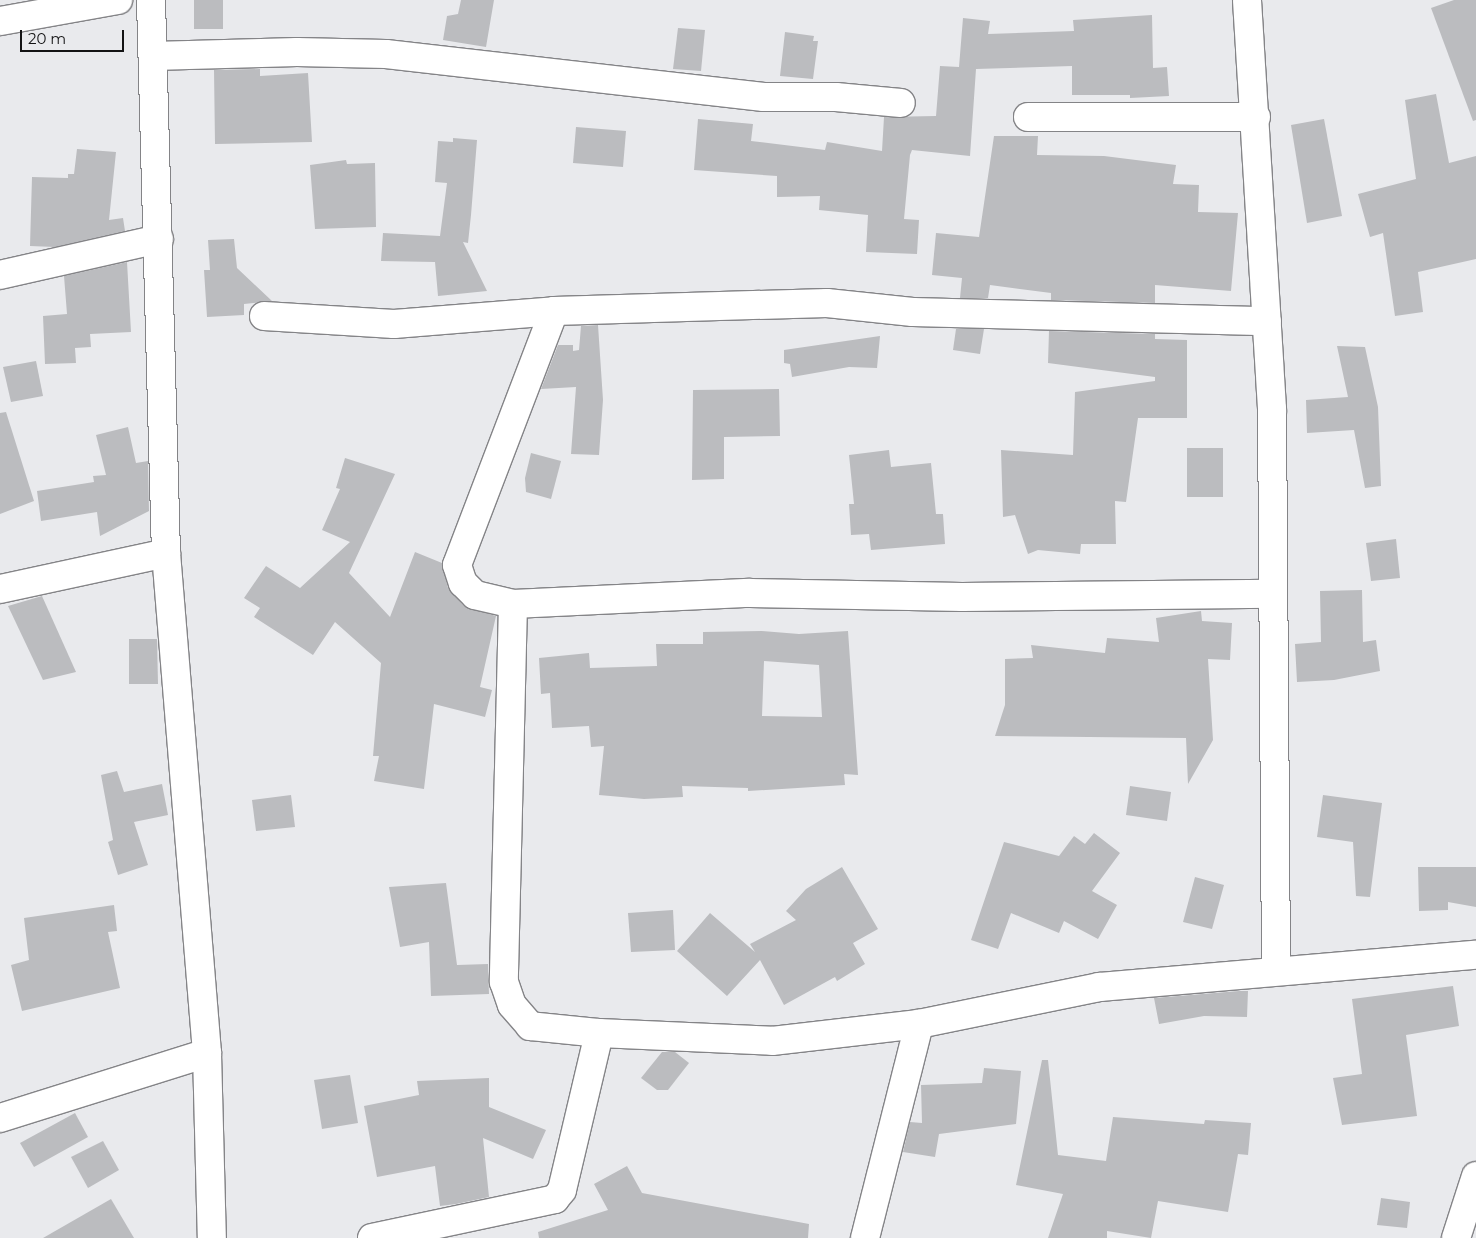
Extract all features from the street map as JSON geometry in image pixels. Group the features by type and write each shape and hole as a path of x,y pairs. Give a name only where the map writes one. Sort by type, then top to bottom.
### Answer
{"street":[{"path":"0,22 118,0"},
{"path":"151,0 158,239 160,417 166,553 207,1053 212,1238"},
{"path":"1247,0 1256,117 1272,409 1276,971"},
{"path":"153,56 297,52 386,54 754,96 836,97 901,102"},
{"path":"1028,117 1256,117"},
{"path":"0,275 158,239"},
{"path":"264,316 394,324 554,311 827,303 913,312 1267,321"},
{"path":"554,311 458,565 463,583 475,595 513,604 750,593 954,597 1273,594"},
{"path":"0,588 166,553"},
{"path":"513,604 504,982 512,1005 530,1026 599,1033 772,1041 918,1024 1099,987 1476,955"},
{"path":"866,1238 918,1024"},
{"path":"372,1238 555,1199 562,1190 599,1033"},
{"path":"0,1118 207,1053"},
{"path":"1456,1238 1476,1176"}],"building":[{"path":"194,0 223,0 223,29 194,29"},
{"path":"461,0 494,0 486,47 443,40 447,16 458,14"},
{"path":"1454,0 1476,0 1476,120 1473,121 1431,8"},
{"path":"1152,15 1153,68 1167,67 1169,96 1130,98 1130,95 1072,95 1072,66 976,69 970,156 912,150 910,155 904,219 919,220 917,254 866,252 868,215 819,210 820,196 777,197 777,176 694,170 698,119 753,124 751,141 825,150 827,142 882,151 884,117 936,116 940,66 959,67 963,18 990,21 988,34 1074,31 1073,20"},
{"path":"678,28 705,30 701,71 673,69"},
{"path":"785,32 814,36 813,41 818,41 813,79 780,76"},
{"path":"260,69 260,76 308,73 312,142 215,144 214,70"},
{"path":"1436,94 1449,163 1476,156 1476,259 1418,272 1423,312 1395,316 1383,233 1370,237 1358,194 1416,179 1405,100"},
{"path":"1324,119 1342,216 1307,223 1291,125"},
{"path":"576,127 626,131 623,167 573,163"},
{"path":"994,136 1038,136 1037,155 1104,156 1176,165 1173,184 1199,185 1198,212 1238,213 1231,291 1155,285 1155,303 1051,300 1051,293 990,285 988,298 960,298 962,278 932,275 936,233 979,237"},
{"path":"453,138 477,140 468,243 463,242 487,291 438,296 435,262 381,261 383,233 440,236 447,183 435,182 438,141 453,142"},
{"path":"77,149 116,152 109,220 123,218 125,231 55,247 30,246 32,177 68,178 68,174 74,174"},
{"path":"346,160 347,164 375,163 376,227 315,229 310,165"},
{"path":"234,239 237,268 272,301 244,304 244,315 207,317 204,270 210,270 208,240"},
{"path":"127,262 131,332 90,334 91,347 75,348 76,363 45,364 43,316 67,314 64,276"},
{"path":"598,325 603,400 599,455 571,454 576,387 541,389 558,345 573,345 573,351 579,350 581,326"},
{"path":"956,329 984,329 980,354 953,350"},
{"path":"1049,331 1155,334 1155,339 1187,340 1187,418 1138,418 1126,502 1115,501 1116,544 1081,544 1080,554 1038,550 1028,554 1015,515 1003,517 1001,450 1073,455 1075,392 1155,381 1155,377 1048,363"},
{"path":"880,336 877,368 849,367 792,377 790,364 784,363 784,350"},
{"path":"1337,346 1365,347 1378,407 1381,486 1365,488 1354,430 1307,433 1306,400 1348,397"},
{"path":"36,361 43,396 11,402 3,367"},
{"path":"779,389 780,436 724,437 724,479 692,480 693,390"},
{"path":"6,412 34,501 0,514 0,413"},
{"path":"128,427 136,463 148,461 149,511 100,536 97,512 41,521 37,491 94,482 93,476 106,475 96,435"},
{"path":"1187,448 1223,448 1223,497 1187,497"},
{"path":"889,450 891,467 931,463 936,514 943,514 945,544 871,550 869,534 851,535 849,504 854,504 849,455"},
{"path":"531,453 561,461 551,499 526,492 525,478"},
{"path":"345,458 395,474 349,573 390,617 415,552 442,563 448,588 464,606 496,616 480,687 492,690 485,717 434,704 424,789 374,781 379,756 373,756 381,663 335,622 313,655 254,617 260,608 244,598 266,566 300,588 350,542 322,530 340,489 336,488"},
{"path":"1396,539 1400,578 1371,581 1366,543"},
{"path":"1362,590 1363,642 1376,640 1380,671 1334,680 1297,682 1295,644 1321,642 1320,591"},
{"path":"42,596 76,672 43,680 8,606"},
{"path":"1201,611 1202,621 1232,623 1230,660 1208,659 1213,740 1188,784 1186,738 995,736 1005,705 1005,659 1033,658 1031,645 1105,653 1107,638 1159,642 1156,618"},
{"path":"762,631 799,634 848,631 858,775 844,774 845,785 748,791 748,788 682,786 683,797 644,799 599,795 604,746 591,747 589,726 552,728 550,693 541,694 539,658 589,653 590,668 657,666 656,644 703,644 703,632","holes":["764,661 819,665 822,717 762,716"]},
{"path":"129,639 157,639 158,684 129,684"},
{"path":"117,771 124,792 162,784 168,815 134,822 148,865 118,875 108,842 113,840 101,775"},
{"path":"1130,786 1171,792 1167,821 1126,815"},
{"path":"291,795 295,827 256,831 252,800"},
{"path":"1323,795 1382,803 1370,897 1356,896 1353,842 1317,837"},
{"path":"1094,833 1120,853 1092,891 1117,905 1098,939 1064,921 1059,933 1011,913 998,949 971,940 1004,842 1059,856 1074,836 1085,844"},
{"path":"842,867 878,929 853,943 865,964 837,981 835,977 784,1005 760,960 727,996 677,951 710,913 755,952 750,944 796,920 786,911 806,889"},
{"path":"1418,867 1476,867 1476,907 1448,902 1448,910 1419,911"},
{"path":"1195,877 1224,885 1212,929 1183,922"},
{"path":"446,883 457,965 488,964 489,994 431,996 429,942 400,947 389,887"},
{"path":"114,905 117,931 108,932 120,988 22,1011 11,965 29,960 24,918"},
{"path":"673,910 675,950 631,952 628,913"},
{"path":"1453,986 1459,1026 1406,1035 1417,1116 1342,1125 1333,1078 1362,1074 1352,999"},
{"path":"1248,991 1247,1017 1204,1016 1159,1024 1154,998"},
{"path":"662,1052 675,1052 689,1063 668,1090 657,1090 641,1078"},
{"path":"1042,1060 1048,1060 1058,1155 1106,1161 1113,1117 1204,1124 1205,1120 1251,1123 1248,1155 1238,1154 1228,1212 1158,1201 1151,1238 1107,1231 1107,1238 1048,1238 1063,1194 1016,1185"},
{"path":"984,1068 1021,1071 1016,1124 939,1134 935,1157 903,1152 910,1122 922,1123 921,1085 982,1083"},
{"path":"350,1075 358,1123 322,1129 314,1080"},
{"path":"489,1078 489,1107 546,1130 533,1159 483,1138 489,1197 440,1206 435,1166 377,1177 364,1106 419,1095 417,1081"},
{"path":"75,1113 88,1137 34,1167 20,1143"},
{"path":"103,1141 119,1170 88,1188 71,1157"},
{"path":"627,1166 642,1193 809,1224 808,1238 539,1238 538,1232 608,1210 594,1184"},
{"path":"1381,1198 1410,1202 1407,1228 1377,1225"},
{"path":"111,1199 134,1238 43,1238"}]}
